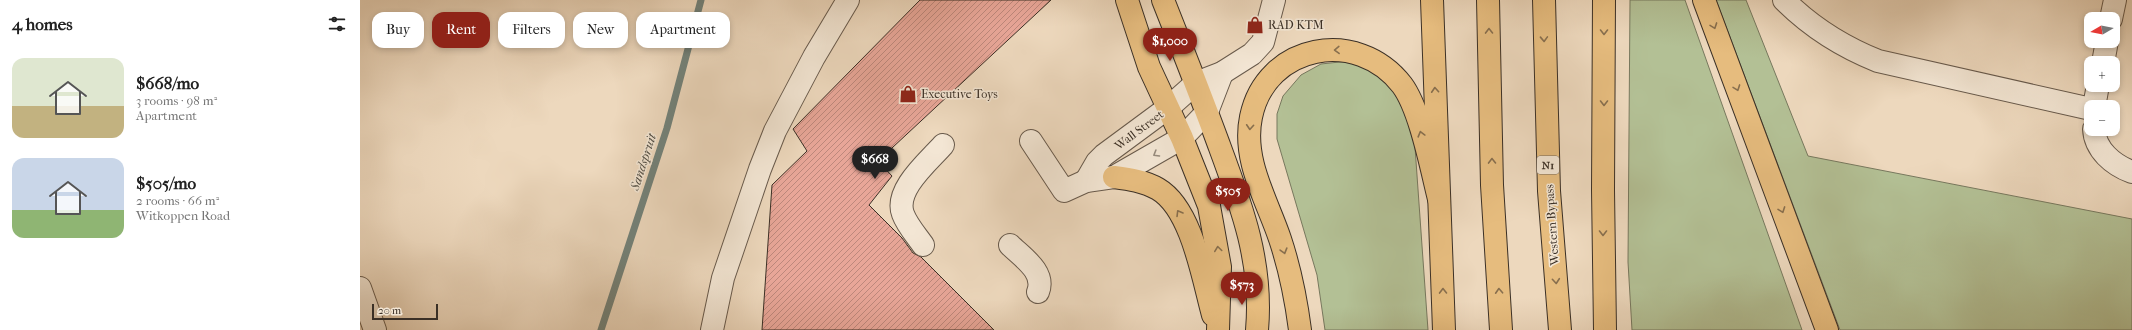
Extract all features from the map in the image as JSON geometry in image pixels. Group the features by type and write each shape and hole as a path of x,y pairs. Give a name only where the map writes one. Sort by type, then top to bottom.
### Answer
{"main road":[{"path":"1127,0 1149,67 1169,107 1203,189 1214,227 1220,267 1217,330"},
{"path":"1164,0 1242,209 1254,257 1259,299 1257,330"},
{"path":"1432,0 1444,330"},
{"path":"1488,0 1492,185 1501,330"},
{"name":"Western Bypass","path":"1544,0 1548,191 1560,330"},
{"path":"1604,0 1603,205 1605,330"},
{"path":"1704,0 1827,330"},
{"path":"1300,330 1295,291 1280,239 1253,168 1249,137 1251,117 1263,86 1282,65 1303,54 1346,50 1368,56 1387,68 1402,86 1413,104 1439,199"},
{"path":"1114,177 1145,183 1159,189 1178,211 1192,243 1217,330"}],"street":[{"path":"712,330 724,278 760,169 775,131 814,57 848,0"},
{"name":"Wall Street","path":"1086,180 1097,162 1104,155 1169,107 1196,83 1222,72 1252,54 1263,42 1274,0"},
{"path":"1784,0 1802,19 1852,50 1878,61 2084,107"},
{"path":"2112,12 2115,0"},
{"path":"1031,141 1064,191 1086,180 1114,177 1182,138 1207,112 1222,72"},
{"path":"2096,136 2098,145 2113,162 2132,172"},
{"path":"923,245 907,223 902,212 902,193 943,145"},
{"path":"1010,245 1039,275 1041,286 1038,292"},
{"path":"360,288 375,330"}],"green space":[{"path":"1630,0 1685,0 1802,330 1632,330 1628,262"},
{"path":"1716,0 1746,0 1808,156 2132,219 2132,330 1840,330"},
{"path":"1358,60 1397,85 1414,133 1428,330 1325,330 1317,275 1277,139 1277,114 1283,96 1301,75 1321,64"}],"building":[{"path":"920,0 1051,0 878,161 892,176 869,205 902,238 913,253 921,257 994,330 762,330 772,185 807,151 793,129"}],"waterway":[{"name":"Sandspruit","path":"601,330 667,128 701,0"}],"place":[{"name":"RAD KTM","path":"1255,25"},
{"name":"Executive Toys","path":"908,94"}]}
